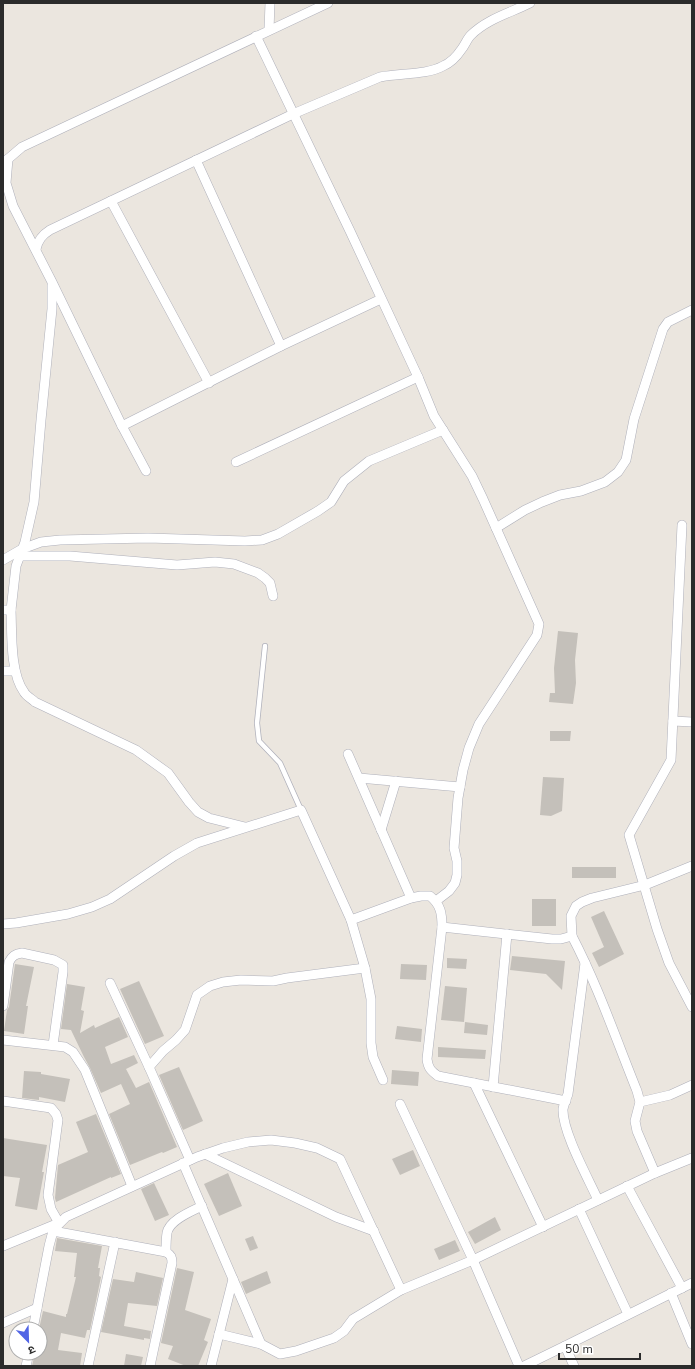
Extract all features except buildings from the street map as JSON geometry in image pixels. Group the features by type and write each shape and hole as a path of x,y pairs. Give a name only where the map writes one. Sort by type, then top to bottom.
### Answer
{"street":[{"path":"269,30 270,3"},
{"path":"146,471 122,426 8,194 5,162 22,147 328,3"},
{"path":"36,249 42,235 50,230 293,114 380,77 393,74 434,70 443,66 460,51 470,36 479,28 530,3"},
{"path":"256,36 418,377 434,416 472,476 539,624 537,635 479,724 468,748 458,798 454,848 457,861 457,874 455,883 436,901"},
{"path":"196,160 281,346"},
{"path":"111,201 209,383"},
{"path":"52,282 52,309 34,502 25,542 16,566 7,610 15,671 24,693 35,702 136,750 168,773 198,812 209,818 246,828"},
{"path":"122,426 281,346 381,299"},
{"path":"496,528 525,510 542,502 560,495 581,491 605,482 618,472 626,460 634,419 663,329 668,322 692,310"},
{"path":"236,462 418,377"},
{"path":"3,560 21,553 41,542 60,540 148,538 245,541 262,540 284,531 327,505 339,491 344,481 369,461 443,430"},
{"path":"682,525 671,760 629,835 657,929 669,963 692,1007"},
{"path":"21,553 177,566 215,562 234,564 258,573 265,578 270,583 273,596"},
{"path":"3,671 15,671"},
{"path":"673,721 692,722"},
{"path":"348,754 411,898"},
{"path":"358,778 460,787"},
{"path":"381,830 396,781"},
{"path":"3,924 16,924 68,914 92,907 110,899 174,856 197,843 301,810 351,920 365,968 371,1000 371,1043 373,1057 384,1080"},
{"path":"655,1173 636,1126 635,1121 640,1102 610,1021 585,962 572,936 571,916 576,906 582,902 592,898 644,885 692,866"},
{"path":"351,920 411,898 430,896 436,901 442,915 442,927 427,1059 428,1066 432,1072 438,1076 566,1101"},
{"path":"442,927 552,939 561,939 572,936"},
{"path":"493,1087 507,934"},
{"path":"3,1006 11,957 22,953 58,962 62,965 63,972 53,1045"},
{"path":"585,962 568,1094 563,1108 568,1133 598,1200"},
{"path":"149,1067 185,1030 197,995 210,986 223,982 241,980 273,981 365,968"},
{"path":"110,983 149,1067 187,1162 202,1206 261,1344"},
{"path":"3,1040 65,1047 73,1052 80,1061 132,1186"},
{"path":"474,1083 543,1227"},
{"path":"640,1102 670,1095 692,1085"},
{"path":"3,1101 51,1108 56,1114 58,1120 48,1195 51,1209 59,1224"},
{"path":"400,1104 473,1260 518,1366"},
{"path":"3,1246 59,1224 71,1215 204,1154 248,1142 271,1140 317,1148 340,1159 401,1290"},
{"path":"204,1154 336,1217 374,1231"},
{"path":"219,1334 261,1344 280,1354 288,1353 334,1338 344,1332 353,1319 401,1290 473,1260 627,1186 692,1158"},
{"path":"627,1186 682,1288"},
{"path":"166,1252 167,1231 171,1225 180,1218 202,1206"},
{"path":"579,1209 628,1314"},
{"path":"35,1321 49,1246 53,1232 59,1224"},
{"path":"53,1232 115,1242 170,1254 172,1263 150,1366"},
{"path":"88,1366 115,1242"},
{"path":"211,1366 233,1279"},
{"path":"524,1366 692,1283"},
{"path":"671,1293 692,1344"},
{"path":"3,1323 37,1308"},
{"path":"565,1346 574,1366"}],"lane":[{"path":"265,646 257,723 259,741 280,763 301,810"}]}
